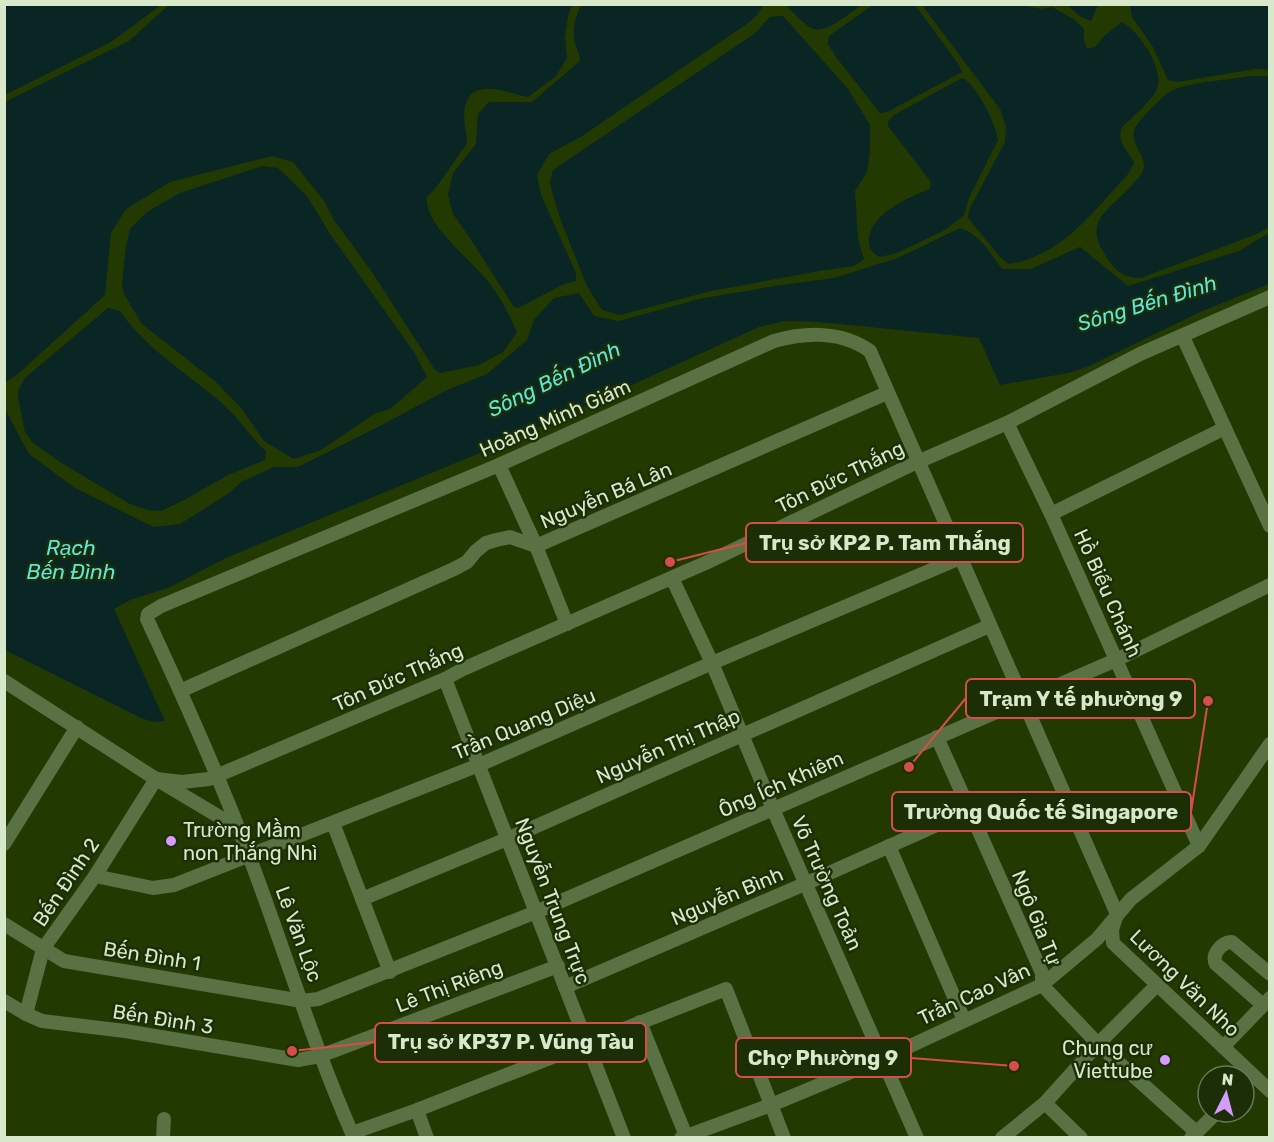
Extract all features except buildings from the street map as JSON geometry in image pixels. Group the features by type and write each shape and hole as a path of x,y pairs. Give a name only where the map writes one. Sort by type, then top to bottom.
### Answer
{"street":[{"name":"Tôn Đức Thắng","path":"156,779 182,782 216,777 446,680 463,669 672,578 920,461 1007,423 1108,370 1269,297"},
{"name":"Hoàng Minh Giám","path":"148,614 161,606 499,465 774,341 796,336 813,334 836,337 850,340 870,351 887,393 920,461"},
{"path":"1183,337 1269,526"},
{"name":"Nguyễn Bá Lân","path":"180,691 454,569 467,562 486,543 510,537 536,546 887,393"},
{"name":"Hồ Biểu Chánh","path":"1007,423 1051,514 1199,846"},
{"path":"1051,514 1225,428"},
{"name":"Lương Văn Nho","path":"920,461 989,626 1024,699 1117,914 1112,930 1113,943 1223,1047 1236,1064"},
{"path":"499,465 536,546 567,624"},
{"name":"Trần Quang Diệu","path":"94,876 160,888 174,885 479,765 960,558"},
{"name":"Võ Trường Toản","path":"672,578 712,663 917,1137"},
{"name":"Ông Ích Khiêm","path":"302,1001 318,999 390,972 536,912 1116,660 1269,585"},
{"name":"Lê Văn Lộc","path":"148,614 147,619 249,855 320,1056 353,1135"},
{"name":"Nguyễn Thị Thập","path":"362,899 507,839 989,626"},
{"name":"Nguyễn Trung Trực","path":"446,680 624,1137"},
{"name":"Tôn Đức Thắng","path":"4,681 156,779 238,828"},
{"path":"4,844 77,727"},
{"name":"Ngô Gia Tự","path":"937,737 1042,973 1042,985 1098,1044 1194,1135"},
{"name":"Trần Cao Vân","path":"683,1137 771,1105 882,1059 1042,985 1097,939 1131,899 1199,846 1268,751"},
{"name":"Bến Đình 2","path":"26,1014 44,949 156,779"},
{"name":"Nguyễn Bình","path":"566,987 970,810"},
{"path":"333,823 390,972"},
{"path":"889,846 964,1020"},
{"name":"Bến Đình 1","path":"4,924 64,961 302,1001"},
{"path":"1223,1047 1266,1002 1216,964 1215,953 1225,943 1232,942 1269,975"},
{"name":"Lê Thị Riêng","path":"320,1056 558,966"},
{"path":"1002,1137 1045,1103 1098,1044 1157,985"},
{"path":"353,1135 726,989 784,1137"},
{"name":"Bến Đình 3","path":"4,1001 42,1021 298,1060 320,1056"},
{"path":"640,1022 683,1137"},
{"path":"1045,1103 1081,1137"},
{"path":"417,1110 427,1137"},
{"path":"164,1119 164,1137"},
{"path":"1194,1135 1205,1124"}],"water":[{"path":"5,4 161,5 111,42 5,95"},
{"path":"170,4 572,5 565,38 567,58 556,76 528,97 488,89 471,94 466,102 464,115 467,144 427,197 432,218 449,241 491,285 511,318 517,332 503,352 479,365 440,373 435,370 372,272 334,220 324,201 293,162 272,156 170,182 126,209 111,233 105,295 20,372 5,381 5,102 129,41"},
{"path":"581,5 763,5 751,21 582,136 549,154 537,175 541,195 576,273 576,281 564,284 518,308 514,307 453,214 448,195 453,173 476,144 478,114 489,102 532,102 580,61 574,34 575,21"},
{"path":"786,5 862,5 830,26 817,30 804,23"},
{"path":"873,5 915,5 962,72 887,112 880,113 828,44 829,36"},
{"path":"922,5 1022,5 1041,9 1052,7 1075,20 1084,29 1087,49 1095,47 1104,36 1122,22 1143,42 1154,62 1158,81 1157,89 1151,98 1122,127 1120,137 1134,163 1129,173 1090,216 1061,241 1045,252 1008,264 968,218 969,210 1005,142 1006,126 1000,109"},
{"path":"1067,5 1098,5 1091,21 1081,17"},
{"path":"1130,5 1269,5 1269,70 1255,69 1177,82 1168,80 1153,47 1132,17"},
{"path":"783,16 848,89 870,125 867,172 855,191 858,239 864,259 854,266 711,291 620,315 602,310 587,286 561,221 550,181 553,170 754,34 770,17"},
{"path":"1250,76 1269,76 1269,227 1259,233 1141,278 1124,275 1113,266 1101,248 1097,228 1105,212 1138,178 1144,168 1134,138 1136,125 1158,101 1173,90 1200,83"},
{"path":"962,78 979,96 998,140 969,198 964,215 945,230 897,253 877,256 871,250 869,238 877,221 893,207 930,189 931,182 888,126 888,121 894,115"},
{"path":"262,166 278,168 307,196 330,234 414,352 427,377 390,409 374,414 321,450 294,459 264,441 242,409 216,382 142,324 124,294 122,283 130,229 147,212 180,193"},
{"name":"Rạch Bến Đình","path":"960,228 974,235 989,250 1002,269 1031,269 1080,247 1128,286 1239,251 1269,233 1269,284 1200,312 1087,367 1068,373 1000,385 979,338 820,322 785,321 759,327 511,440 228,557 168,588 130,600 114,609 165,721 153,722 141,718 5,650 5,409 29,454 75,488 153,527 180,524 228,494 241,482 274,467 298,467 447,390 487,374 527,340 534,320 554,298 579,293 594,316 619,321 699,299 834,278 898,258"},
{"path":"108,308 120,311 156,351 226,407 266,451 265,460 228,475 161,511 148,510 130,504 60,462 32,442 25,432 18,398 18,391 25,378"}],"place":[{"name":"Trụ sở KP2 P. Tam Thắng","path":"670,562"},
{"name":"Trường Quốc tế Singapore","path":"1208,701"},
{"name":"Trạm Y tế phường 9","path":"909,767"},
{"name":"Trường Mầm non Thắng Nhì","path":"171,841"},
{"name":"Trụ sở KP37 P. Vũng Tàu","path":"292,1051"},
{"name":"Chung cư Viettube","path":"1165,1060"},
{"name":"Chợ Phường 9","path":"1014,1066"}],"water label":[{"name":"Sông Bến Đình","path":"1147,303"},
{"name":"Sông Bến Đình","path":"554,379"}]}
